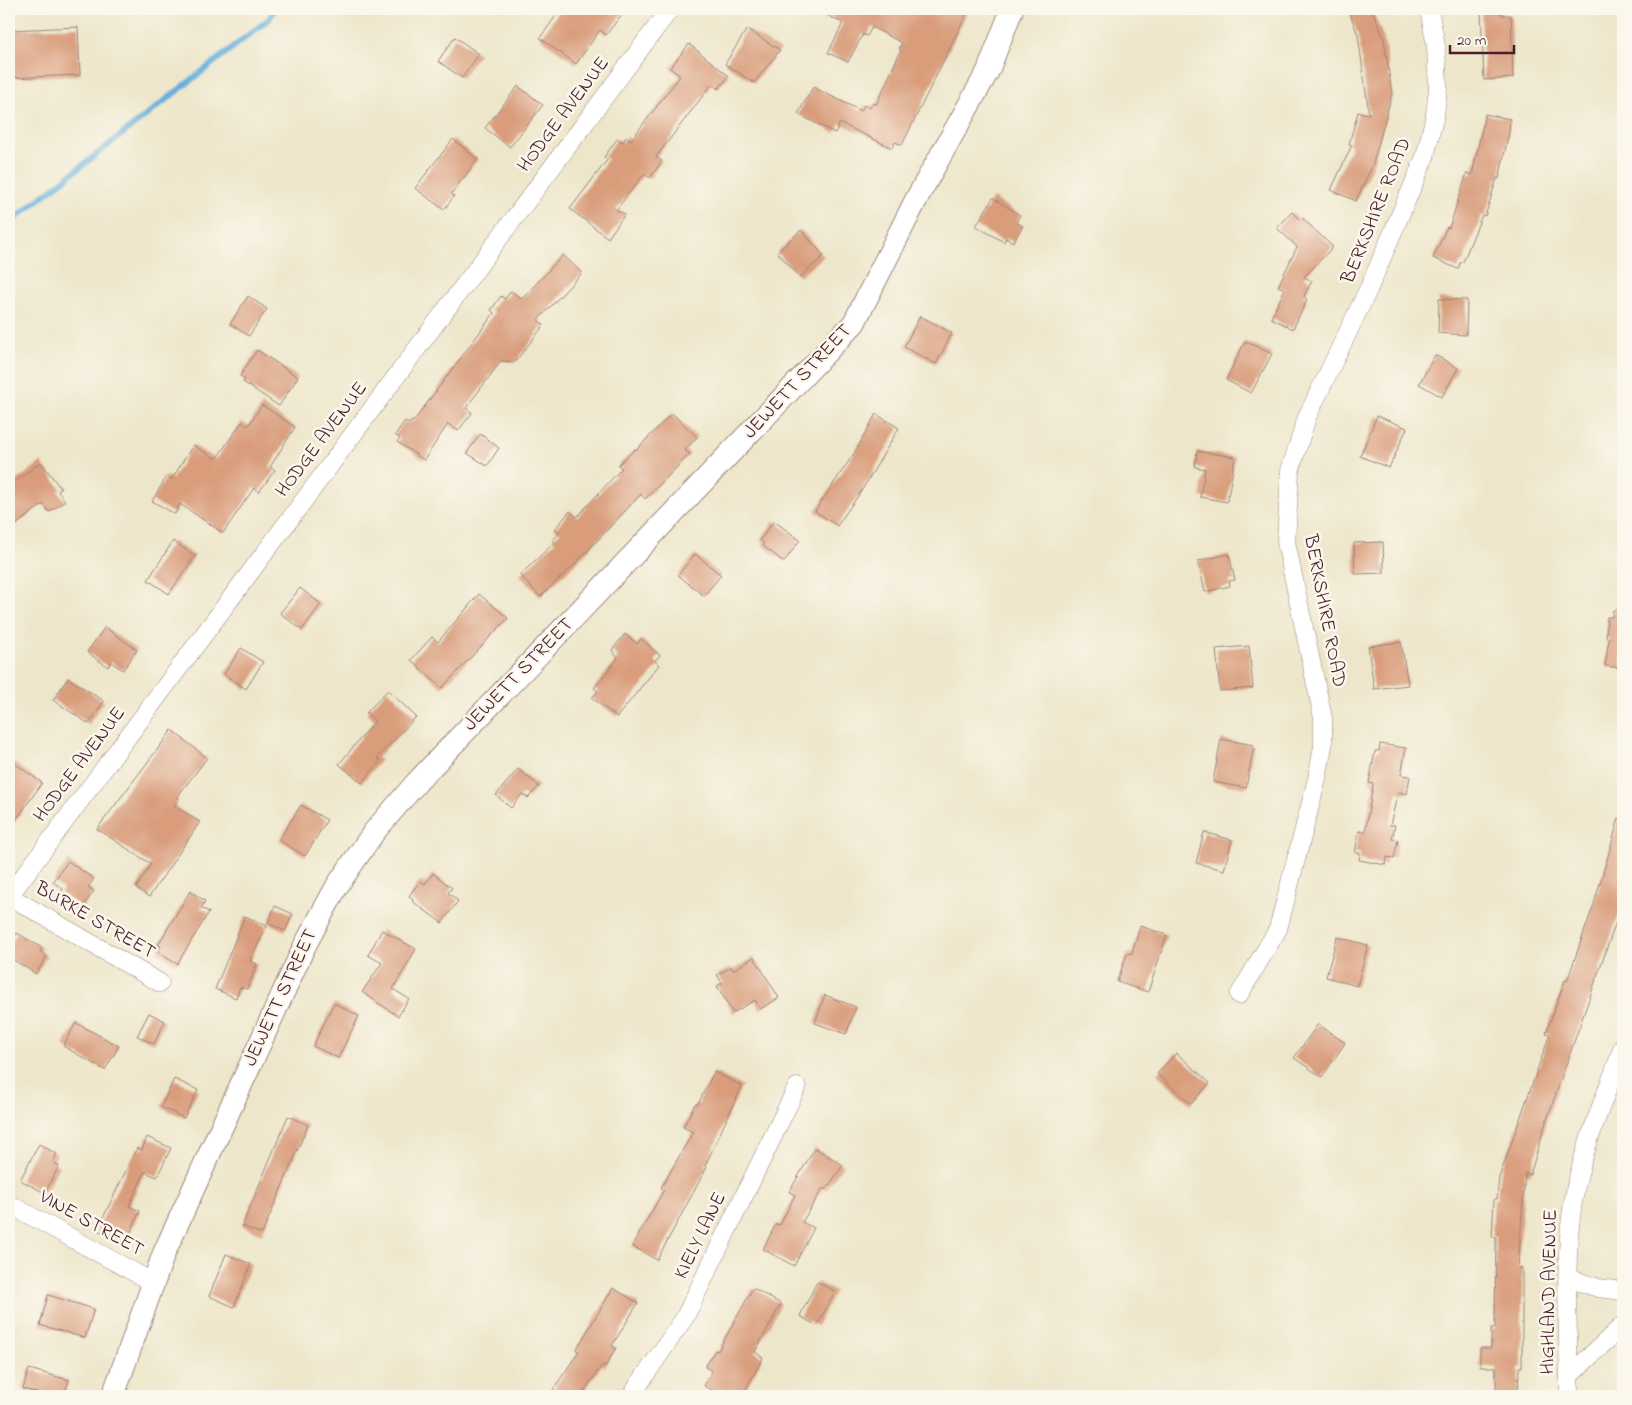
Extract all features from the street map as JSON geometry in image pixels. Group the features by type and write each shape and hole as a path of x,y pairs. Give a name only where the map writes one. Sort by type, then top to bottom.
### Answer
{"street":[{"name":"HODGE AVENUE","path":"9,896 670,9"},
{"name":"JEWETT STREET","path":"113,1396 152,1282 305,945 337,886 374,832 417,782 800,382 854,323 918,196 988,71 1012,9"},
{"name":"BERKSHIRE ROAD","path":"1239,995 1278,929 1317,779 1323,746 1324,718 1286,542 1290,471 1307,417 1369,288 1425,157 1435,115 1438,88 1436,46 1429,9"},
{"name":"BURKE STREET","path":"9,896 160,983"},
{"name":"HIGHLAND AVENUE","path":"1569,1396 1568,1235 1573,1200 1581,1170 1623,1047"},
{"name":"KIELY LANE","path":"631,1396 685,1317 797,1087"},
{"name":"VINE STREET","path":"9,1204 152,1282"},
{"path":"1568,1278 1598,1288 1623,1291"},
{"path":"1569,1376 1623,1325"}],"building":[{"path":"561,9 626,9 606,35 600,30 576,64 540,38"},
{"path":"814,9 969,9 902,145 895,142 892,148 840,123 835,133 798,114 813,87 861,111 864,105 870,108 873,103 876,105 901,50 899,49 902,43 872,27 867,36 863,34 848,62 828,53 843,23"},
{"path":"1348,9 1372,9 1384,39 1392,94 1373,164 1356,201 1331,190 1352,145 1349,144 1358,112 1369,114 1358,35"},
{"path":"1481,9 1500,9 1502,15 1511,15 1513,78 1484,80"},
{"path":"78,27 80,75 9,78 9,30"},
{"path":"747,29 780,50 754,83 725,64"},
{"path":"455,37 479,54 462,78 438,61"},
{"path":"689,44 729,76 718,89 712,84 656,157 662,161 650,178 644,174 616,210 625,214 608,238 570,209 608,159 604,157 617,139 623,142 626,137 631,140 680,76 670,68"},
{"path":"518,86 543,105 510,147 485,128"},
{"path":"1485,114 1510,119 1509,132 1499,179 1497,178 1485,216 1482,215 1463,262 1460,263 1458,269 1433,258 1447,227 1449,228 1467,173 1472,175"},
{"path":"453,139 478,159 451,194 454,196 444,210 415,188"},
{"path":"993,198 1020,215 1016,222 1023,226 1013,242 1006,238 1004,242 976,226"},
{"path":"1292,212 1299,219 1301,217 1333,247 1304,277 1312,281 1304,296 1307,300 1293,329 1271,318 1285,289 1278,286 1297,247 1277,228"},
{"path":"801,230 824,256 800,277 777,252"},
{"path":"563,255 582,273 538,320 544,325 515,362 501,361 466,408 472,413 458,431 448,424 424,460 397,442 400,438 395,435 405,421 409,424 411,421 413,422 494,313 491,310 501,296 505,299 511,291 522,299"},
{"path":"248,296 267,309 249,336 230,324"},
{"path":"1439,299 1467,300 1466,335 1438,333"},
{"path":"920,316 952,333 936,364 904,347"},
{"path":"1245,341 1272,354 1251,393 1226,380"},
{"path":"257,350 298,377 279,406 243,382 245,379 240,376"},
{"path":"1435,355 1458,368 1442,397 1419,384"},
{"path":"262,405 295,427 270,467 275,470 259,492 254,488 223,533 180,504 175,514 152,501 167,476 172,479 193,445 216,459 242,422 248,426"},
{"path":"672,413 697,437 685,450 690,454 645,499 641,494 577,562 540,597 520,575 555,542 553,540 560,532 555,529 570,511 577,517 622,468 618,465 636,450"},
{"path":"876,414 899,428 862,490 837,526 815,511 855,452"},
{"path":"1377,416 1407,428 1389,468 1360,456"},
{"path":"480,434 499,448 487,466 467,453"},
{"path":"1197,451 1235,457 1227,502 1200,497 1205,469 1195,467"},
{"path":"41,462 61,489 58,491 65,501 49,512 43,504 9,530 9,486"},
{"path":"774,521 800,540 784,562 762,545 764,543 760,540"},
{"path":"173,541 195,556 169,594 148,580"},
{"path":"1383,542 1384,573 1355,574 1354,543"},
{"path":"695,554 721,575 704,596 678,575"},
{"path":"1229,554 1235,580 1229,581 1230,586 1205,592 1198,561"},
{"path":"300,588 321,604 302,630 280,613"},
{"path":"479,594 508,618 442,688 411,660 432,637 438,642"},
{"path":"1613,610 1623,610 1621,668 1605,666 1609,638 1606,638 1607,617 1612,617"},
{"path":"105,627 137,650 123,670 111,662 108,667 87,652"},
{"path":"625,634 637,644 641,639 660,655 655,661 659,665 617,717 592,698 598,691 594,688 618,658 612,650"},
{"path":"1401,642 1408,685 1374,689 1368,646"},
{"path":"1249,646 1253,688 1220,691 1216,649"},
{"path":"241,648 263,662 246,689 224,674"},
{"path":"68,678 104,701 89,724 53,700"},
{"path":"388,690 416,717 377,758 381,760 362,783 339,764 375,721 366,713"},
{"path":"172,730 207,758 177,797 179,798 174,806 200,822 149,897 136,888 151,864 97,829"},
{"path":"1221,739 1254,745 1246,788 1213,782"},
{"path":"1380,744 1406,748 1401,775 1410,776 1407,794 1398,792 1390,825 1395,825 1392,839 1398,840 1394,858 1387,857 1386,865 1359,860 1360,853 1355,853 1359,831 1365,832 1373,784 1369,783 1375,751 1379,751"},
{"path":"9,759 42,783 9,830"},
{"path":"518,769 539,786 528,798 522,794 511,808 496,795"},
{"path":"301,805 327,820 305,856 279,840"},
{"path":"1619,818 1623,819 1623,902 1546,1122 1530,1175 1525,1173 1518,1268 1522,1268 1522,1367 1519,1367 1518,1396 1496,1396 1496,1367 1480,1367 1480,1348 1491,1348 1491,1328 1495,1328 1496,1237 1492,1237 1494,1199 1497,1199 1499,1178 1550,1034 1546,1033 1565,980 1567,981 1594,904"},
{"path":"1204,832 1232,840 1224,870 1196,863"},
{"path":"68,861 94,879 88,887 94,891 82,908 61,893 63,889 53,882"},
{"path":"433,873 452,888 448,893 458,901 442,923 412,901 413,899 409,896 420,881 425,884"},
{"path":"190,891 205,901 201,908 209,912 177,964 157,952 161,946 158,945"},
{"path":"275,906 293,914 285,931 268,923"},
{"path":"245,916 267,926 250,961 257,964 247,989 240,987 236,998 215,989"},
{"path":"1140,926 1167,935 1148,992 1117,982 1127,954 1132,953"},
{"path":"382,930 416,949 393,989 409,999 398,1016 362,992 382,963 368,955"},
{"path":"17,933 42,948 40,951 47,956 36,974 9,957 9,947"},
{"path":"1337,937 1368,945 1357,986 1326,977"},
{"path":"754,957 779,998 760,1009 755,1000 733,1013 717,986 722,983 717,975 731,967 733,970"},
{"path":"825,995 856,1007 846,1034 815,1023"},
{"path":"334,1003 359,1016 338,1058 313,1046"},
{"path":"149,1013 165,1021 154,1044 137,1036"},
{"path":"76,1023 119,1046 105,1070 63,1046"},
{"path":"1318,1024 1345,1043 1322,1077 1294,1058"},
{"path":"1176,1053 1210,1083 1191,1104 1157,1074"},
{"path":"714,1072 742,1086 705,1166 707,1167 657,1260 632,1246 664,1190 661,1188 693,1132 683,1127 695,1104 698,1104"},
{"path":"174,1079 198,1090 184,1118 161,1107"},
{"path":"288,1116 308,1125 262,1234 242,1226"},
{"path":"147,1137 171,1148 157,1177 145,1172 129,1206 140,1211 126,1243 97,1230 137,1148 142,1150"},
{"path":"39,1144 57,1154 53,1162 59,1166 45,1193 20,1180"},
{"path":"815,1148 843,1165 826,1190 823,1188 802,1222 814,1228 794,1266 763,1249 776,1224 780,1225 795,1195 789,1192"},
{"path":"226,1254 251,1264 234,1307 209,1296"},
{"path":"817,1282 835,1291 817,1326 800,1316"},
{"path":"613,1288 638,1303 612,1346 616,1348 605,1367 602,1365 581,1396 549,1396 579,1351 576,1350"},
{"path":"753,1288 781,1304 755,1352 763,1358 743,1394 732,1388 727,1396 723,1396 704,1386 712,1371 705,1367 715,1350 718,1351"},
{"path":"48,1295 94,1309 85,1338 40,1325"},
{"path":"29,1369 69,1380 64,1396 49,1396 23,1389"}],"waterway":[{"path":"9,223 269,19 275,9"}]}
